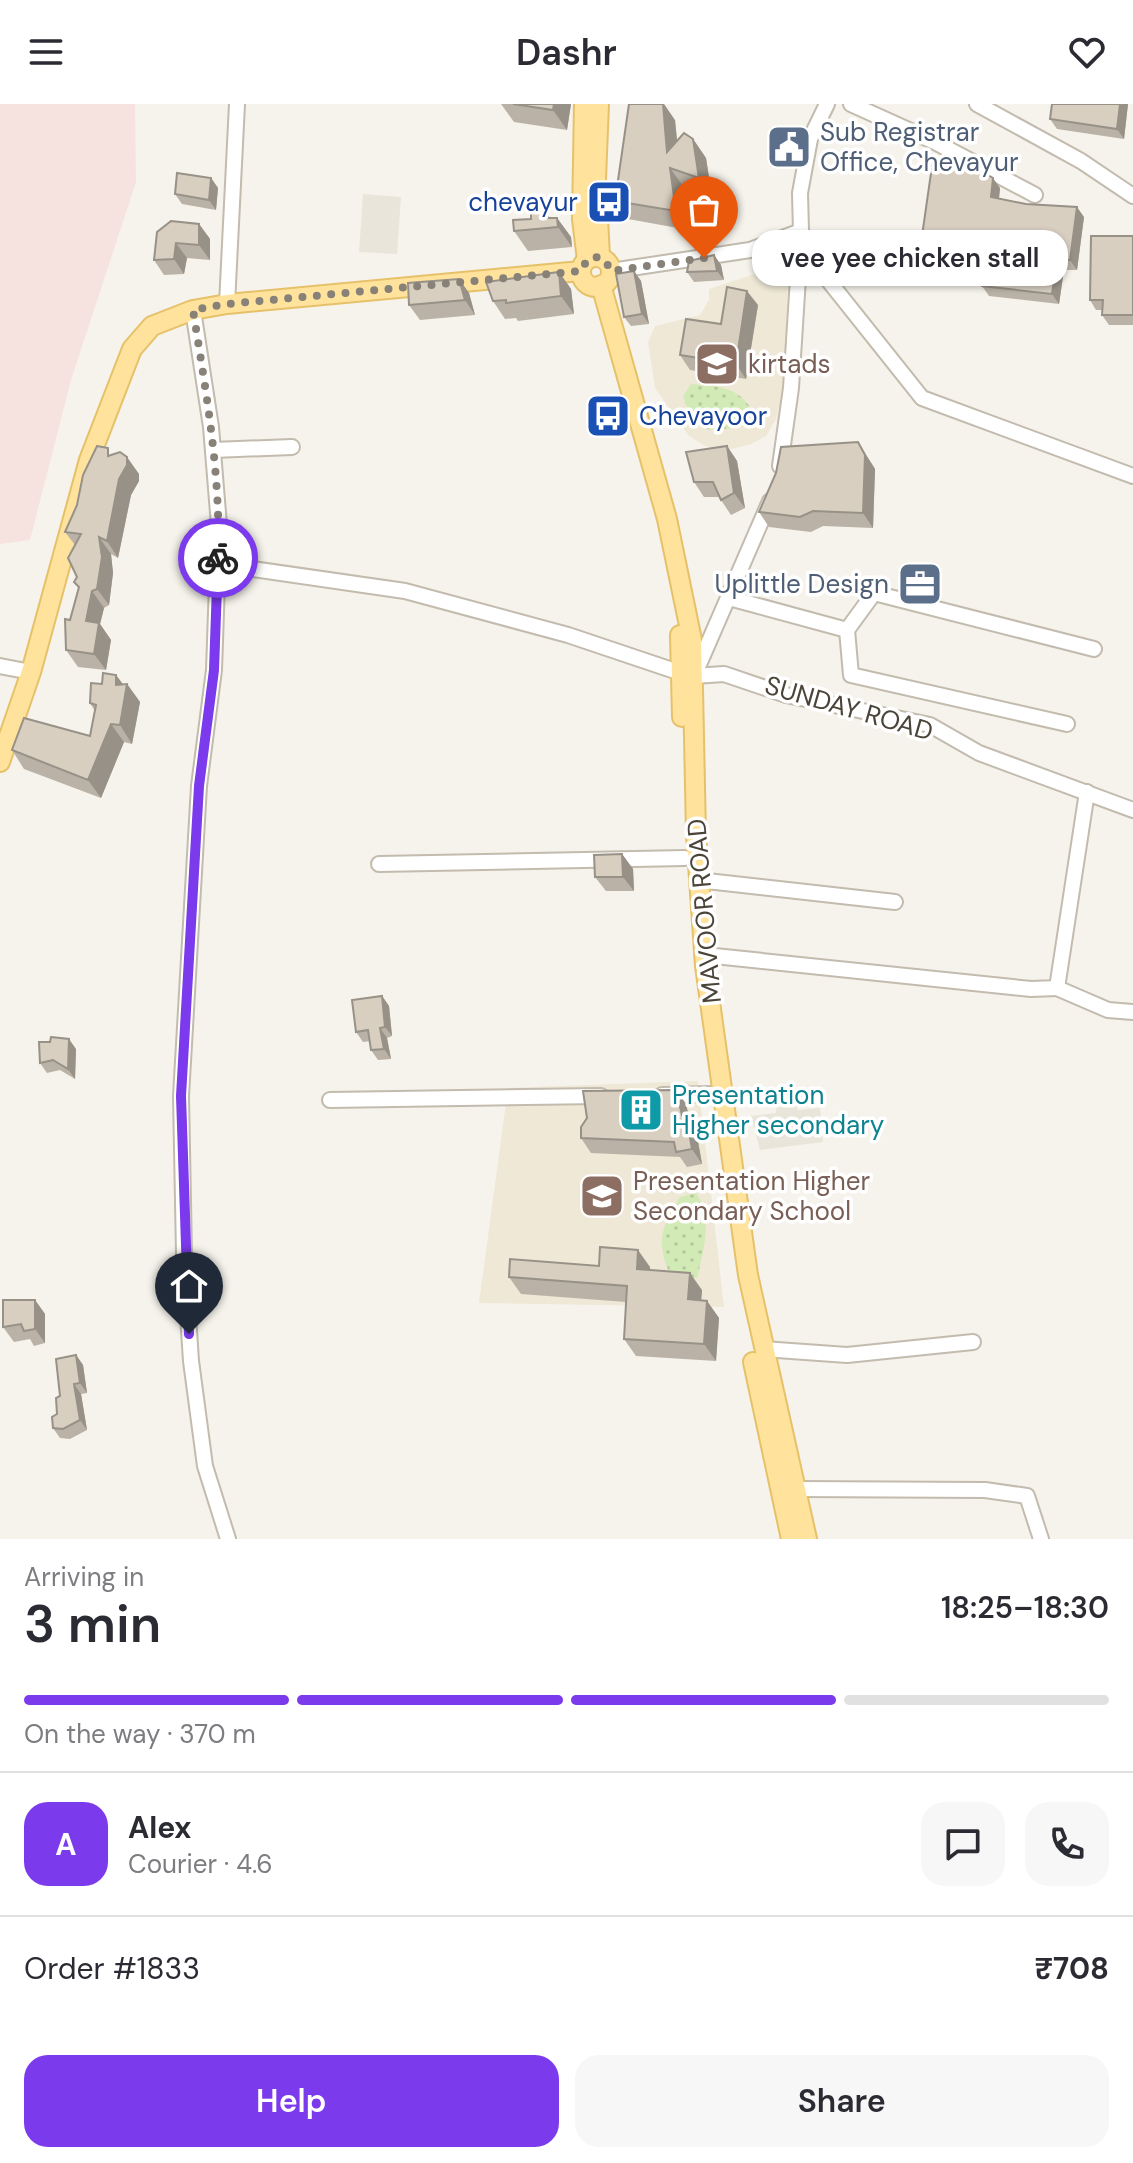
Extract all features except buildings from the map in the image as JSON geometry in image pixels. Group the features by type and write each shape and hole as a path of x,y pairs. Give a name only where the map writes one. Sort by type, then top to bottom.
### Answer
{"main road":[{"path":"584,104 582,219 595,271"},
{"path":"595,271 599,104"},
{"path":"0,762 31,672 89,460 132,349 152,326 193,310 227,304 595,271"},
{"name":"MAVOOR ROAD","path":"595,271 664,553 688,674 698,880 705,955 748,1275 807,1539"},
{"name":"MAVOOR ROAD","path":"688,674 685,858 694,962 737,1273 791,1539"}],"street":[{"path":"227,304 237,104"},
{"path":"827,104 810,139 800,193 804,258 820,270 922,398 1133,476"},
{"path":"851,104 935,142 1035,195"},
{"path":"977,104 1081,161 1133,196"},
{"path":"595,271 750,250 801,231"},
{"path":"688,674 729,598 777,484 791,388 801,231"},
{"path":"193,310 213,450 219,525 214,670 199,786 181,1096 191,1361 205,1466 228,1539"},
{"path":"213,450 292,447"},
{"name":"SUNDAY ROAD","path":"218,564 405,591 568,635 688,674 724,674 786,695 930,725 979,753 1133,810"},
{"path":"1067,724 851,675 847,630 874,593 1094,649"},
{"path":"729,598 847,630"},
{"path":"0,666 31,672"},
{"path":"1057,988 1087,792"},
{"path":"379,864 685,858"},
{"path":"698,880 895,902"},
{"path":"705,955 1031,989 1057,988 1108,1010 1133,1012"},
{"path":"650,1095 714,1094"},
{"path":"330,1100 618,1095"},
{"path":"763,1349 847,1355 973,1342"},
{"path":"795,1489 985,1490 1027,1496 1041,1539"}],"shaded area":[{"path":"0,104 135,104 136,182 71,380 30,540 0,544"},
{"path":"363,194 401,197 397,254 359,252"},
{"name":"kirtads","path":"758,273 788,281 784,389 776,419 766,436 751,444 728,450 705,446 689,436 655,388 648,342 655,326 700,315 709,300 709,289"},
{"name":"Presentation Higher Secondary School","path":"698,1081 724,1307 479,1303 508,1088"},
{"path":"793,1098 798,1110 820,1108 823,1142 760,1150 751,1116 776,1113 776,1106"}],"green space":[{"path":"691,384 733,392 753,411 742,426 719,430 704,428 692,418 683,396"},
{"path":"696,1193 706,1223 697,1278 671,1277 663,1254 664,1227 680,1197"}],"way so far":[{"path":"218,558 219,525 211,427 193,310 227,304 581,271 591,257 605,260 611,271 704,258"}],"place":[{"name":"Sub Registrar Office, Chevayur","path":"789,147"},
{"name":"chevayur","path":"609,202"},
{"name":"vee yee chicken stall","path":"704,258"},
{"name":"kirtads","path":"717,364"},
{"name":"Chevayoor","path":"608,416"},
{"name":"Uplittle Design","path":"920,584"},
{"name":"Presentation Higher secondary","path":"641,1110"},
{"name":"Presentation Higher Secondary School","path":"602,1196"}],"route":[{"path":"189,1334 181,1096 199,786 214,670 218,558"}]}
